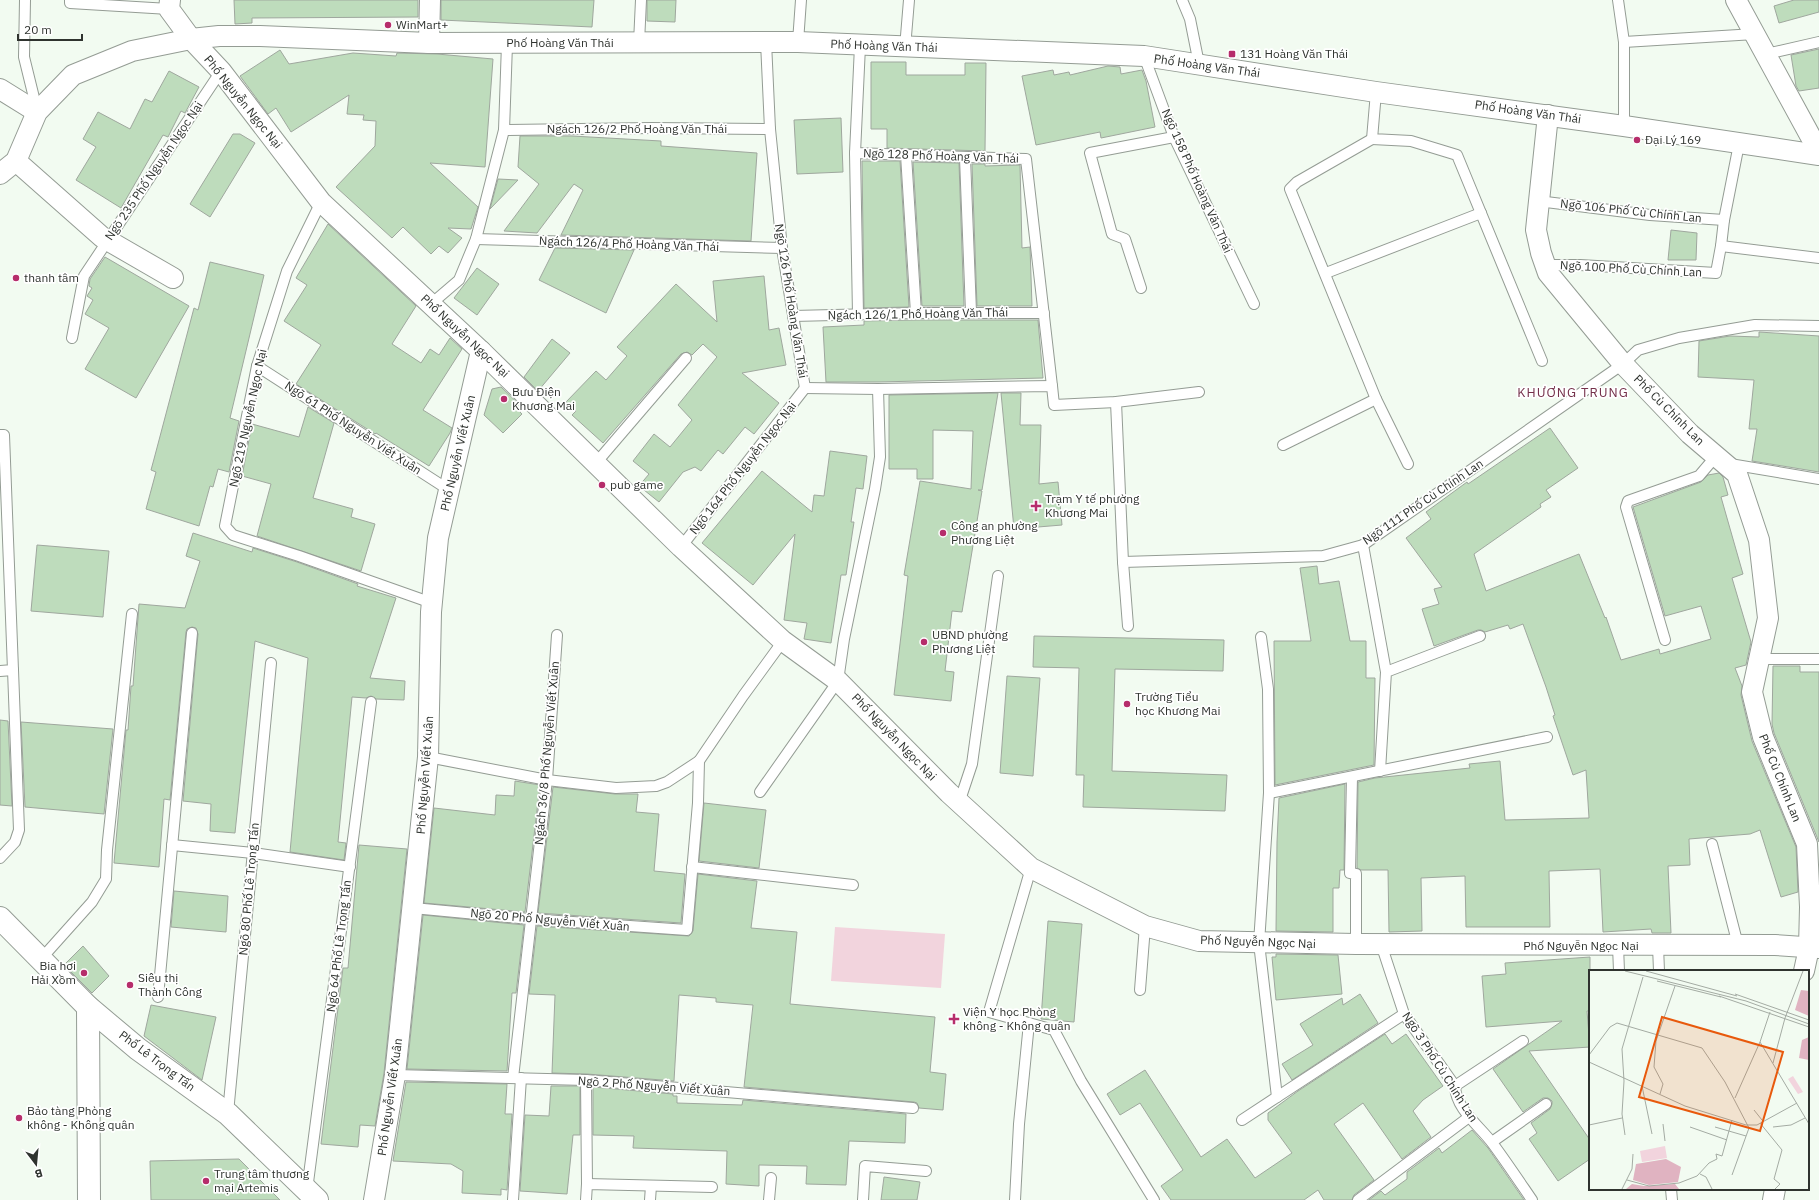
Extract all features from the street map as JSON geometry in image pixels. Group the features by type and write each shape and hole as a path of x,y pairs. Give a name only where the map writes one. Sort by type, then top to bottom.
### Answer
{"main road":[{"name":"Phố Lê Trọng Tấn","path":"0,918 88,1007 138,1049 228,1114 312,1195"},
{"path":"88,1007 89,1200"}],"street":[{"path":"429,43 430,0"},
{"path":"1736,0 1819,154"},
{"name":"Phố Nguyễn Ngọc Nại","path":"170,4 191,39 221,71 321,202 482,351 681,547 783,641 838,681 959,803 1031,868 1145,926 1199,941 1259,943 1618,946 1775,945 1814,948"},
{"name":"Phố Hoàng Văn Thái","path":"0,174 16,160 37,112 73,75 132,51 191,39 218,36 507,44 798,42 905,48 1144,56 1376,92 1819,154"},
{"path":"0,89 37,112"},
{"name":"Phố Cù Chính Lan","path":"1548,115 1536,230 1541,253 1548,273 1623,364 1690,434 1737,474 1759,540 1768,618 1752,692 1762,737 1807,844 1810,907 1814,948 1804,970"},
{"path":"16,160 107,241 173,278"},
{"name":"Phố Nguyễn Viết Xuân","path":"374,1200 395,1075 428,757 432,603 438,538 482,351"},
{"path":"1773,1200 1775,1190"}],"lane":[{"path":"25,0 24,57 37,112"},
{"path":"70,0 70,2 170,4"},
{"path":"639,43 641,0"},
{"path":"798,42 801,0"},
{"path":"905,48 909,0"},
{"path":"1182,0 1190,19 1199,64"},
{"path":"1618,0 1624,42 1624,126"},
{"path":"1624,42 1755,34"},
{"name":"Ngõ 126 Phố Hoàng Văn Thái","path":"766,42 770,129 782,248 805,388 878,389 1052,386"},
{"path":"1766,54 1819,42"},
{"path":"431,304 458,280 476,239 504,130 507,44"},
{"name":"Ngõ 128 Phố Hoàng Văn Thái","path":"860,46 855,153 1026,159 1052,386"},
{"name":"Ngõ 158 Phố Hoàng Văn Thái","path":"1144,56 1174,137 1254,304"},
{"name":"Ngõ 235 Phố Nguyễn Ngọc Nại","path":"72,338 84,276 221,71"},
{"path":"1372,139 1376,92"},
{"name":"Ngách 126/2 Phố Hoàng Văn Thái","path":"504,130 652,128 770,129"},
{"path":"1141,288 1125,239 1112,234 1090,153 1174,137"},
{"path":"1408,464 1376,399 1326,273 1290,189 1297,182 1372,139 1411,141 1457,155 1542,361"},
{"path":"1739,144 1724,220 1721,246 1819,258"},
{"path":"855,153 858,314"},
{"path":"906,155 916,313"},
{"path":"965,158 971,312"},
{"name":"Ngõ 106 Phố Cù Chính Lan","path":"1538,201 1650,215 1724,220"},
{"name":"Ngõ 219 Nguyễn Ngọc Nại","path":"321,202 287,271 257,366 225,526 233,535 299,556 432,603"},
{"path":"1326,273 1481,212"},
{"name":"Ngách 126/4 Phố Hoàng Văn Thái","path":"476,239 782,248"},
{"name":"Ngõ 100 Phố Cù Chính Lan","path":"1545,265 1580,265 1716,273 1721,246"},
{"name":"Ngách 126/1 Phố Hoàng Văn Thái","path":"793,316 971,312 1044,313"},
{"name":"Ngõ 111 Phố Cù Chính Lan","path":"1123,562 1323,556 1363,545 1623,364 1638,350 1679,338 1755,325 1819,326"},
{"path":"596,463 686,358"},
{"name":"Ngõ 61 Phố Nguyễn Viết Xuân","path":"257,366 449,490"},
{"path":"1052,386 1054,405 1116,402 1199,392"},
{"name":"Ngõ 164 Phố Nguyễn Ngọc Nại","path":"681,547 805,388"},
{"path":"760,792 838,681 844,639 875,489 880,457 878,389"},
{"path":"1283,445 1376,399"},
{"path":"1116,402 1123,562 1128,626"},
{"path":"0,858 15,842 19,830 2,435"},
{"path":"1665,640 1626,507 1628,501 1699,476 1720,459 1819,479"},
{"path":"1363,545 1386,672 1380,771"},
{"path":"959,803 972,764 998,576"},
{"path":"41,959 92,902 106,879 107,850 132,614"},
{"path":"158,997 192,633"},
{"name":"Ngách 36/8 Phố Nguyễn Viết Xuân","path":"513,1200 517,1078 530,919 547,780 557,635"},
{"path":"1386,672 1480,636"},
{"path":"1261,637 1268,689 1269,793 1259,943 1276,1097"},
{"path":"428,757 547,780 616,788 656,786 667,782 699,761 743,696 783,641"},
{"path":"1759,659 1819,659"},
{"name":"Ngõ 80 Phố Lê Trọng Tấn","path":"228,1114 271,663"},
{"path":"0,671 13,670"},
{"name":"Ngõ 64 Phố Lê Trọng Tấn","path":"312,1195 350,867 371,702"},
{"path":"1269,793 1547,737"},
{"path":"699,761 698,803 692,867 853,886"},
{"path":"1352,777 1350,873 1356,874 1356,944"},
{"path":"1712,844 1738,945"},
{"path":"172,845 253,853 350,867"},
{"name":"Ngõ 20 Phố Nguyễn Viết Xuân","path":"413,908 530,919 687,930 692,867"},
{"path":"1031,868 989,1012 1054,1030 1081,1081 1154,1200"},
{"path":"1140,990 1145,926"},
{"name":"Ngõ 3 Phố Cù Chính Lan","path":"1381,944 1404,1014 1455,1086 1455,1093 1469,1117 1492,1142 1532,1200"},
{"path":"1618,946 1619,970"},
{"path":"1658,946 1659,970"},
{"path":"1242,1120 1404,1014"},
{"path":"1015,1200 1019,1124 1029,1023"},
{"path":"1455,1086 1523,1041"},
{"name":"Ngõ 2 Phố Nguyễn Viết Xuân","path":"395,1075 586,1080 913,1108"},
{"path":"586,1080 586,1200"},
{"path":"1492,1142 1546,1104"},
{"path":"1358,1200 1469,1117"},
{"path":"863,1200 865,1166 926,1171"},
{"path":"769,1200 771,1178"},
{"path":"587,1184 712,1187"},
{"path":"650,1200 651,1186"},
{"path":"1671,1190 1672,1200"}],"shaded area":[{"path":"835,927 945,934 941,988 831,981"}],"building":[{"path":"234,0 418,0 418,17 252,18 252,23 235,24"},
{"path":"441,0 594,0 592,27 441,20"},
{"path":"647,0 676,0 675,22 647,21"},
{"path":"1794,0 1819,0 1819,12 1779,23 1774,6"},
{"path":"1819,49 1819,88 1799,91 1796,86 1791,55"},
{"path":"280,50 289,64 353,53 396,56 397,53 437,54 493,59 485,167 430,163 478,207 471,229 448,228 462,238 448,253 439,246 431,254 403,227 392,238 336,187 375,146 376,121 363,120 364,115 347,114 349,95 291,132 276,108 268,114 240,76"},
{"path":"871,62 906,62 906,75 965,75 965,63 986,63 985,151 887,148 887,129 871,129"},
{"path":"1108,66 1120,67 1121,74 1142,70 1146,81 1155,127 1101,138 1100,132 1036,145 1022,76 1053,70 1054,75 1069,72 1070,75"},
{"path":"169,71 199,87 185,113 181,111 168,137 163,135 121,208 76,180 96,147 83,139 98,112 130,129 145,99 152,102"},
{"path":"841,118 843,172 797,174 794,120"},
{"path":"233,134 240,134 255,143 210,217 190,204"},
{"path":"520,136 572,136 661,141 661,146 757,153 751,241 561,235 583,190 574,184 537,233 504,231 539,184 518,167"},
{"path":"862,161 900,161 909,307 864,308"},
{"path":"913,162 959,163 964,306 922,306"},
{"path":"972,164 985,164 985,166 1020,165 1022,248 1030,247 1032,306 977,306"},
{"path":"498,179 518,180 490,209"},
{"path":"328,224 416,306 392,344 421,363 430,349 439,355 450,338 462,349 423,410 452,428 429,466 296,384 321,345 284,321 307,285 296,278"},
{"path":"1671,230 1697,233 1696,260 1668,260"},
{"path":"555,248 634,250 606,313 539,280"},
{"path":"105,257 189,306 136,398 85,369 109,328 85,314 93,300 87,296 92,288 89,286 90,279"},
{"path":"210,262 264,275 230,418 239,421 229,472 218,469 213,487 210,486 199,526 146,509 156,472 151,470 194,308 198,310"},
{"path":"477,268 499,284 477,315 454,298"},
{"path":"764,276 769,330 779,328 786,365 742,373 779,403 754,434 745,427 723,454 718,450 701,471 695,467 683,472 659,502 639,486 649,474 633,461 654,434 670,447 692,420 678,405 717,357 703,344 692,355 687,352 681,354 603,443 572,415 576,411 566,402 596,371 606,380 627,356 617,347 676,284 717,322 713,281"},
{"path":"1038,320 1043,378 826,382 823,327 864,325 864,321"},
{"path":"1759,332 1819,336 1819,472 1752,461 1757,429 1749,429 1754,380 1698,377 1699,341 1730,336 1759,337"},
{"path":"552,339 570,353 538,391 524,377"},
{"path":"501,387 523,408 520,412 522,414 503,433 484,415 492,389"},
{"path":"998,393 982,490 978,490 982,491 962,612 952,611 945,671 954,672 951,701 894,695 908,576 904,575 920,481 971,489 973,431 933,430 933,479 917,479 917,469 889,469 889,395"},
{"path":"1001,393 1021,393 1020,425 1041,425 1039,484 1058,482 1062,525 1014,529"},
{"path":"308,407 334,423 313,498 353,509 351,517 375,524 361,571 257,536 271,484 242,476 252,424 299,437"},
{"path":"1550,428 1578,468 1546,490 1551,497 1540,504 1541,507 1474,554 1486,591 1579,554 1605,618 1606,617 1621,660 1659,649 1660,654 1711,639 1701,606 1665,616 1633,507 1701,482 1708,475 1719,473 1723,477 1728,495 1721,497 1743,574 1732,578 1751,642 1746,665 1735,668 1742,686 1741,695 1752,741 1796,847 1798,892 1781,897 1760,830 1750,834 1689,839 1690,865 1668,866 1671,933 1652,933 1651,929 1603,932 1600,869 1549,871 1550,927 1466,927 1465,876 1421,878 1422,931 1389,932 1388,870 1361,870 1357,868 1358,782 1375,778 1470,768 1469,764 1500,761 1505,820 1589,818 1586,770 1573,775 1553,716 1555,715 1546,687 1523,624 1510,629 1508,625 1485,632 1478,630 1434,646 1422,609 1439,604 1434,589 1442,587 1406,538 1431,519 1426,512 1467,482 1468,484"},
{"path":"830,451 867,456 863,489 856,488 851,522 854,522 846,575 841,575 831,643 804,639 807,623 784,620 795,534 753,585 702,543 762,471 812,512 814,495 824,496"},
{"path":"193,533 252,552 253,548 297,562 358,584 357,586 396,598 370,678 405,681 404,700 376,699 371,696 366,698 352,697 338,842 346,843 344,860 290,852 308,658 255,641 235,833 210,831 211,804 183,801 198,634 196,628 192,627 187,629 186,632 170,800 164,799 159,867 114,863 126,730 128,730 131,686 133,686 139,604 185,608 200,561 186,556"},
{"path":"37,545 109,551 103,617 31,611"},
{"path":"1317,566 1319,584 1339,581 1350,641 1366,641 1366,678 1375,678 1374,765 1275,785 1274,641 1311,641 1300,568"},
{"path":"1034,636 1224,640 1223,671 1115,669 1112,771 1227,775 1225,811 1083,807 1084,775 1076,775 1079,668 1033,667"},
{"path":"1773,666 1800,666 1800,672 1819,672 1819,842 1774,733 1772,724"},
{"path":"1007,676 1040,678 1033,776 1000,773"},
{"path":"0,720 8,721 12,806 0,805"},
{"path":"21,722 113,729 104,814 25,807"},
{"path":"515,781 540,785 525,912 424,903 434,808 495,815 496,795 514,796"},
{"path":"1345,784 1344,870 1340,870 1339,888 1333,888 1333,932 1276,931 1279,798"},
{"path":"553,787 615,794 638,794 636,812 659,814 654,871 685,874 681,923 538,913"},
{"path":"704,803 766,810 759,868 699,861"},
{"path":"359,845 407,849 384,1073 375,1126 360,1125 358,1147 321,1144 343,968 348,968"},
{"path":"698,874 757,881 751,928 797,932 790,1004 935,1017 930,1072 946,1074 943,1110 919,1108 917,1103 914,1102 744,1087 753,1005 716,1002 716,998 679,995 674,1081 587,1074 552,1073 555,995 529,994 537,926 689,936 693,931"},
{"path":"174,891 228,896 226,932 171,927"},
{"path":"423,915 524,925 516,993 512,993 507,1071 407,1069"},
{"path":"1048,921 1082,924 1074,1022 1041,1019"},
{"name":"Bia hơi Hải Xồm","path":"83,946 109,976 92,993 64,965"},
{"path":"1276,954 1338,955 1342,994 1276,1000 1272,957 1276,957"},
{"path":"1590,957 1589,1011 1587,1011 1589,1047 1529,1051 1589,1139 1589,1160 1558,1181 1529,1139 1537,1133 1531,1123 1550,1109 1552,1101 1548,1098 1543,1098 1523,1112 1493,1069 1562,1021 1486,1027 1482,976 1506,974 1505,963"},
{"path":"1360,994 1378,1023 1292,1080 1282,1064 1313,1045 1300,1024 1342,998 1343,1005"},
{"path":"151,1005 216,1017 202,1080 144,1036"},
{"path":"1385,1034 1392,1044 1406,1034 1443,1086 1423,1100 1413,1111 1431,1137 1402,1159 1363,1103 1334,1124 1374,1180 1354,1195 1352,1200 1324,1200 1318,1190 1304,1200 1171,1200 1161,1186 1183,1170 1140,1103 1120,1115 1107,1094 1145,1070 1201,1157 1227,1139 1255,1178 1292,1153 1268,1120 1268,1113 1298,1091"},
{"path":"406,1082 507,1084 505,1114 512,1114 507,1190 501,1189 501,1195 462,1193 463,1171 451,1164 393,1161"},
{"path":"551,1086 580,1086 580,1135 573,1135 567,1194 520,1191 525,1115 549,1116"},
{"path":"593,1087 673,1094 673,1096 677,1096 677,1103 742,1105 743,1100 906,1114 905,1143 849,1141 846,1185 806,1184 807,1166 759,1165 759,1186 726,1184 727,1151 633,1148 634,1136 593,1135"},
{"path":"1472,1130 1488,1148 1524,1200 1369,1200 1381,1191 1385,1195 1407,1179 1407,1172 1439,1148 1442,1153"},
{"name":"Trung tâm thương mại Artemis","path":"239,1159 280,1200 151,1200 150,1161"},
{"path":"884,1177 920,1182 917,1200 881,1200"}],"place":[{"name":"WinMart+","path":"388,25"},
{"name":"131 Hoàng Văn Thái","path":"1232,54"},
{"name":"Đại Lý 169","path":"1637,140"},
{"name":"thanh tâm","path":"16,278"},
{"name":"Bưu Điện Khương Mai","path":"504,399"},
{"name":"pub game","path":"602,485"},
{"name":"Trạm Y tế phường Khương Mai","path":"1036,506"},
{"name":"Công an phường Phương Liệt","path":"943,533"},
{"name":"UBND phường Phương Liệt","path":"924,642"},
{"name":"Trường Tiểu học Khương Mai","path":"1127,704"},
{"name":"Bia hơi Hải Xồm","path":"84,973"},
{"name":"Siêu thị Thành Công","path":"130,985"},
{"name":"Viện Y học Phòng không - Không quân","path":"954,1019"},
{"name":"Bảo tàng Phòng không - Không quân","path":"19,1118"},
{"name":"Trung tâm thương mại Artemis","path":"206,1181"}],"district":[{"name":"KHƯƠNG TRUNG","path":"1573,392"}]}
